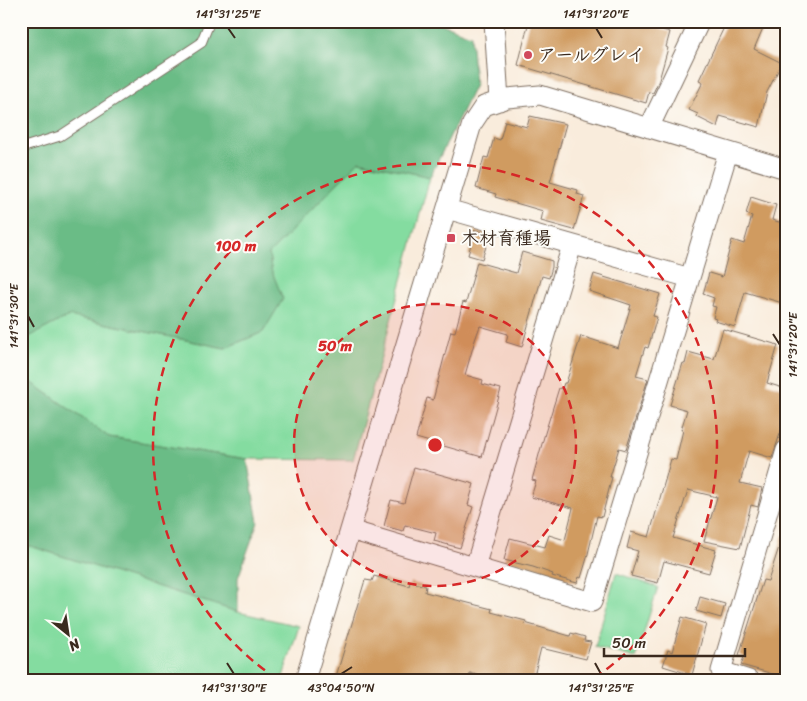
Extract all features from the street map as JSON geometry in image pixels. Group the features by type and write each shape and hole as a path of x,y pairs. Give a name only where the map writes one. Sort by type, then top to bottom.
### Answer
{"street":[{"path":"494,21 499,101"},
{"path":"649,128 700,21"},
{"path":"305,680 472,124 484,106 506,98 540,95 786,169"},
{"path":"350,530 592,602 728,152"},
{"path":"447,209 690,278"},
{"path":"475,567 572,245"},
{"path":"749,680 721,671 786,450"}],"lane":[{"path":"21,148 60,136 201,43 210,21"}],"green space":[{"path":"21,21 325,21 351,30 354,21 434,21 471,35 475,85 430,177 359,161 269,254 271,269 283,299 263,332 225,348 69,316 25,339 21,351"},
{"path":"359,161 430,177 353,460 247,459 109,437 21,375 21,351 24,339 69,316 225,348 263,332 282,299 271,269 269,254"},
{"path":"21,375 109,437 247,459 258,522 238,578 238,612 21,543"},
{"path":"21,543 238,612 299,626 282,680 21,680"},
{"path":"616,573 658,587 636,658 595,647"}],"building":[{"path":"529,21 629,21 670,32 666,47 668,48 659,80 653,93 649,92 646,103 518,65"},
{"path":"727,21 766,21 754,49 782,63 767,92 759,127 720,116 717,127 697,117 698,114 689,110 703,82 699,80"},
{"path":"530,116 566,124 550,182 578,190 577,194 584,196 574,230 541,221 543,211 495,197 496,194 476,188 484,157 488,158 494,138 500,140 505,121 527,127"},
{"path":"751,197 776,205 772,220 786,224 786,304 745,292 735,327 715,321 716,319 713,318 716,307 712,306 714,298 703,294 709,273 722,277 732,240 744,244 752,216 746,214"},
{"path":"475,230 490,234 482,259 468,255"},
{"path":"522,252 552,261 552,267 549,278 542,276 522,347 506,342 508,334 480,326 465,375 483,380 482,384 501,389 482,457 416,438 427,398 433,400 451,331 455,332 463,302 466,303 477,262 516,273"},
{"path":"594,274 660,294 653,316 657,317 648,348 645,347 636,376 648,379 626,450 619,448 610,477 612,477 602,517 597,516 587,558 581,578 579,577 577,583 552,576 553,574 533,567 504,560 510,538 545,547 549,535 565,540 573,508 531,497 536,481 532,480 545,433 559,388 562,389 564,383 566,383 581,336 618,348 631,305 589,291"},
{"path":"723,329 778,345 767,383 786,389 786,416 772,458 749,451 740,483 762,488 758,507 751,505 740,548 704,541 717,497 688,490 673,538 716,550 709,573 664,561 658,583 631,576 638,551 627,548 631,532 649,537 671,459 676,460 683,430 681,430 687,410 670,405 683,363 685,364 688,352 714,359"},
{"path":"414,467 474,484 468,505 473,507 460,548 434,541 436,533 405,525 403,531 384,526 391,500 404,503"},
{"path":"783,535 786,536 786,659 780,676 741,665 744,657 739,655 763,580 768,581"},
{"path":"374,576 409,586 410,582 426,586 425,592 492,609 491,612 526,621 525,623 570,636 571,633 585,637 584,641 591,642 586,659 541,648 533,680 495,680 470,673 469,680 335,680 365,580 372,581"},
{"path":"700,597 725,604 721,618 696,611"},
{"path":"682,617 706,624 692,675 663,666 668,650 672,652"}],"place":[{"name":"アールグレイ","path":"528,55"},
{"name":"木材育種場","path":"451,238"}]}
